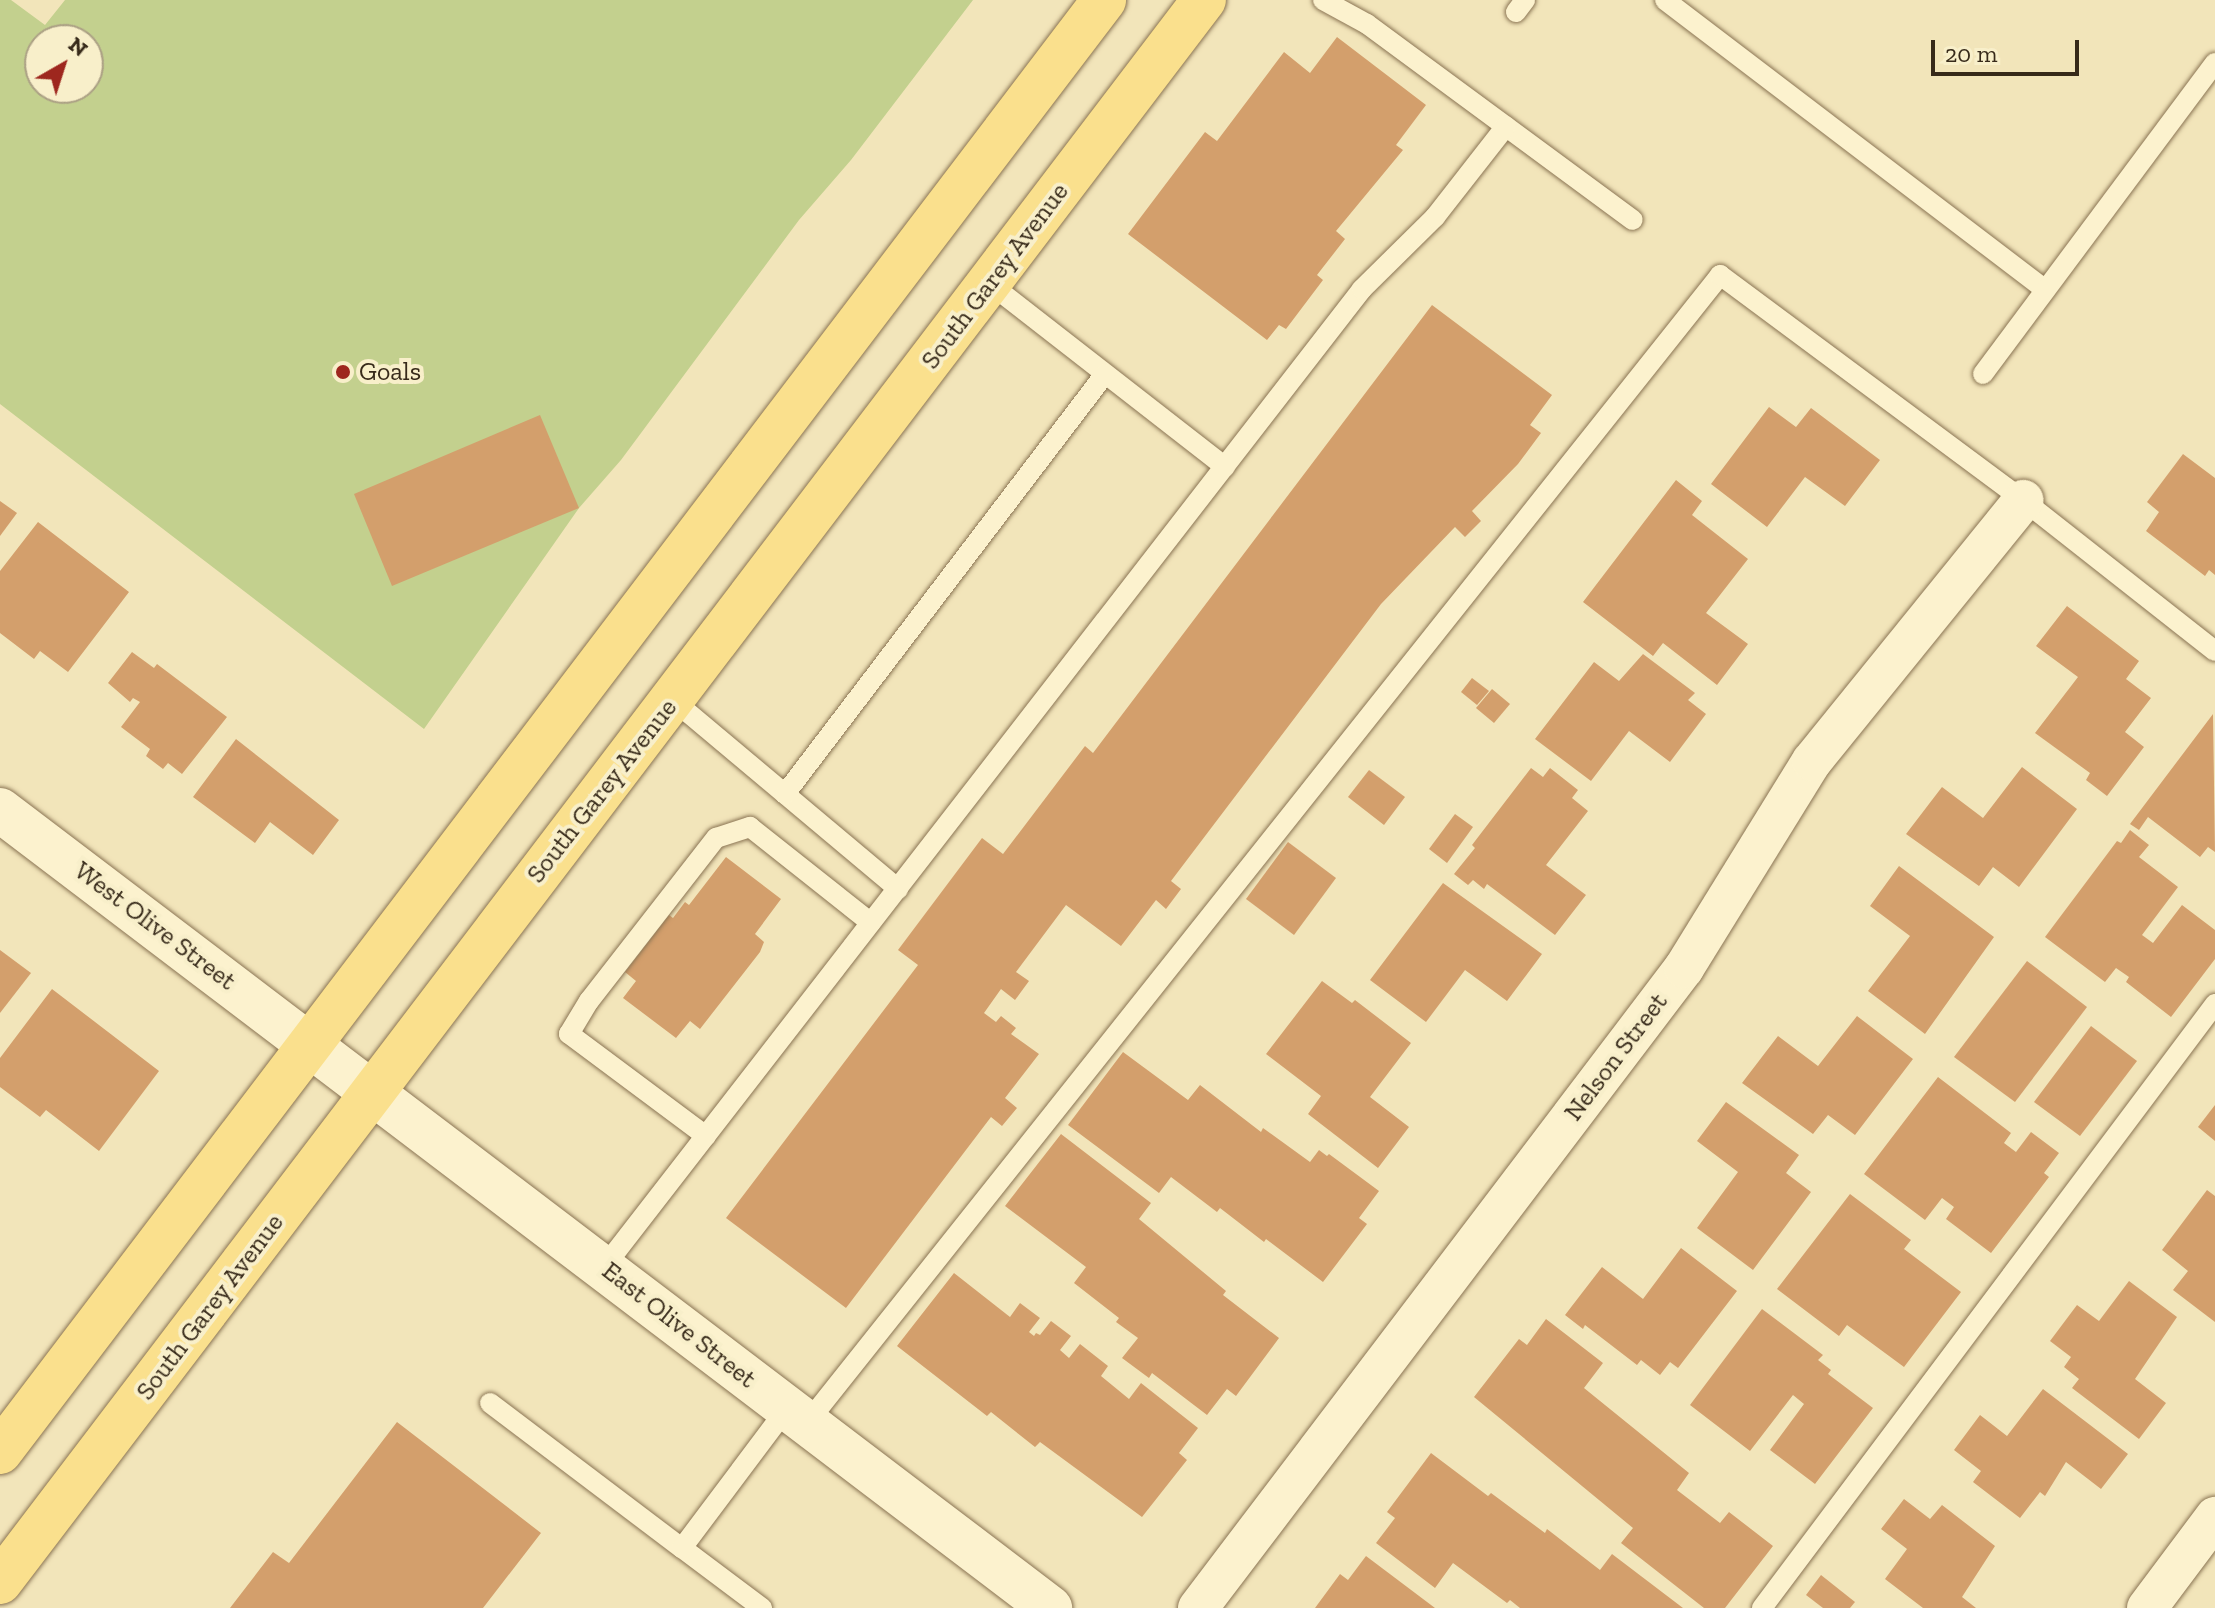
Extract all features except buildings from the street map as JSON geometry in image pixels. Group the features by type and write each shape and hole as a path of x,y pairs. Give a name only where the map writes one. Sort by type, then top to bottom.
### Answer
{"main road":[{"path":"0,1452 1104,0"},
{"path":"1147,75 1170,0"},
{"name":"South Garey Avenue","path":"0,1582 1204,0"}],"street":[{"name":"Nelson Street","path":"1198,1608 1684,968 1812,761 2023,500"},
{"name":"West Olive Street","path":"0,810 309,1042"},
{"name":"East Olive Street","path":"309,1042 1050,1608"},
{"path":"2147,1608 2215,1517"}],"lane":[{"path":"1323,0 1367,24 1633,220"},
{"path":"1665,0 2044,289"},
{"path":"1983,374 2215,63"},
{"path":"604,1267 1362,289 1435,217 1506,126"},
{"path":"682,1548 797,1415 1720,275 2023,500 2215,651"},
{"path":"989,283 1225,467"},
{"path":"785,794 1105,374"},
{"path":"673,700 898,889"},
{"path":"706,1136 569,1034 589,1001 716,838 750,827 871,923"},
{"path":"1762,1608 2215,1004"},
{"path":"490,1403 762,1608"}],"green space":[{"name":"Goals","path":"0,0 11,0 44,24 24,24 24,104 104,104 104,24 46,24 65,0 973,0 851,160 799,220 621,460 579,508 424,729 0,404"}],"place":[{"name":"Goals","path":"343,372"}]}
